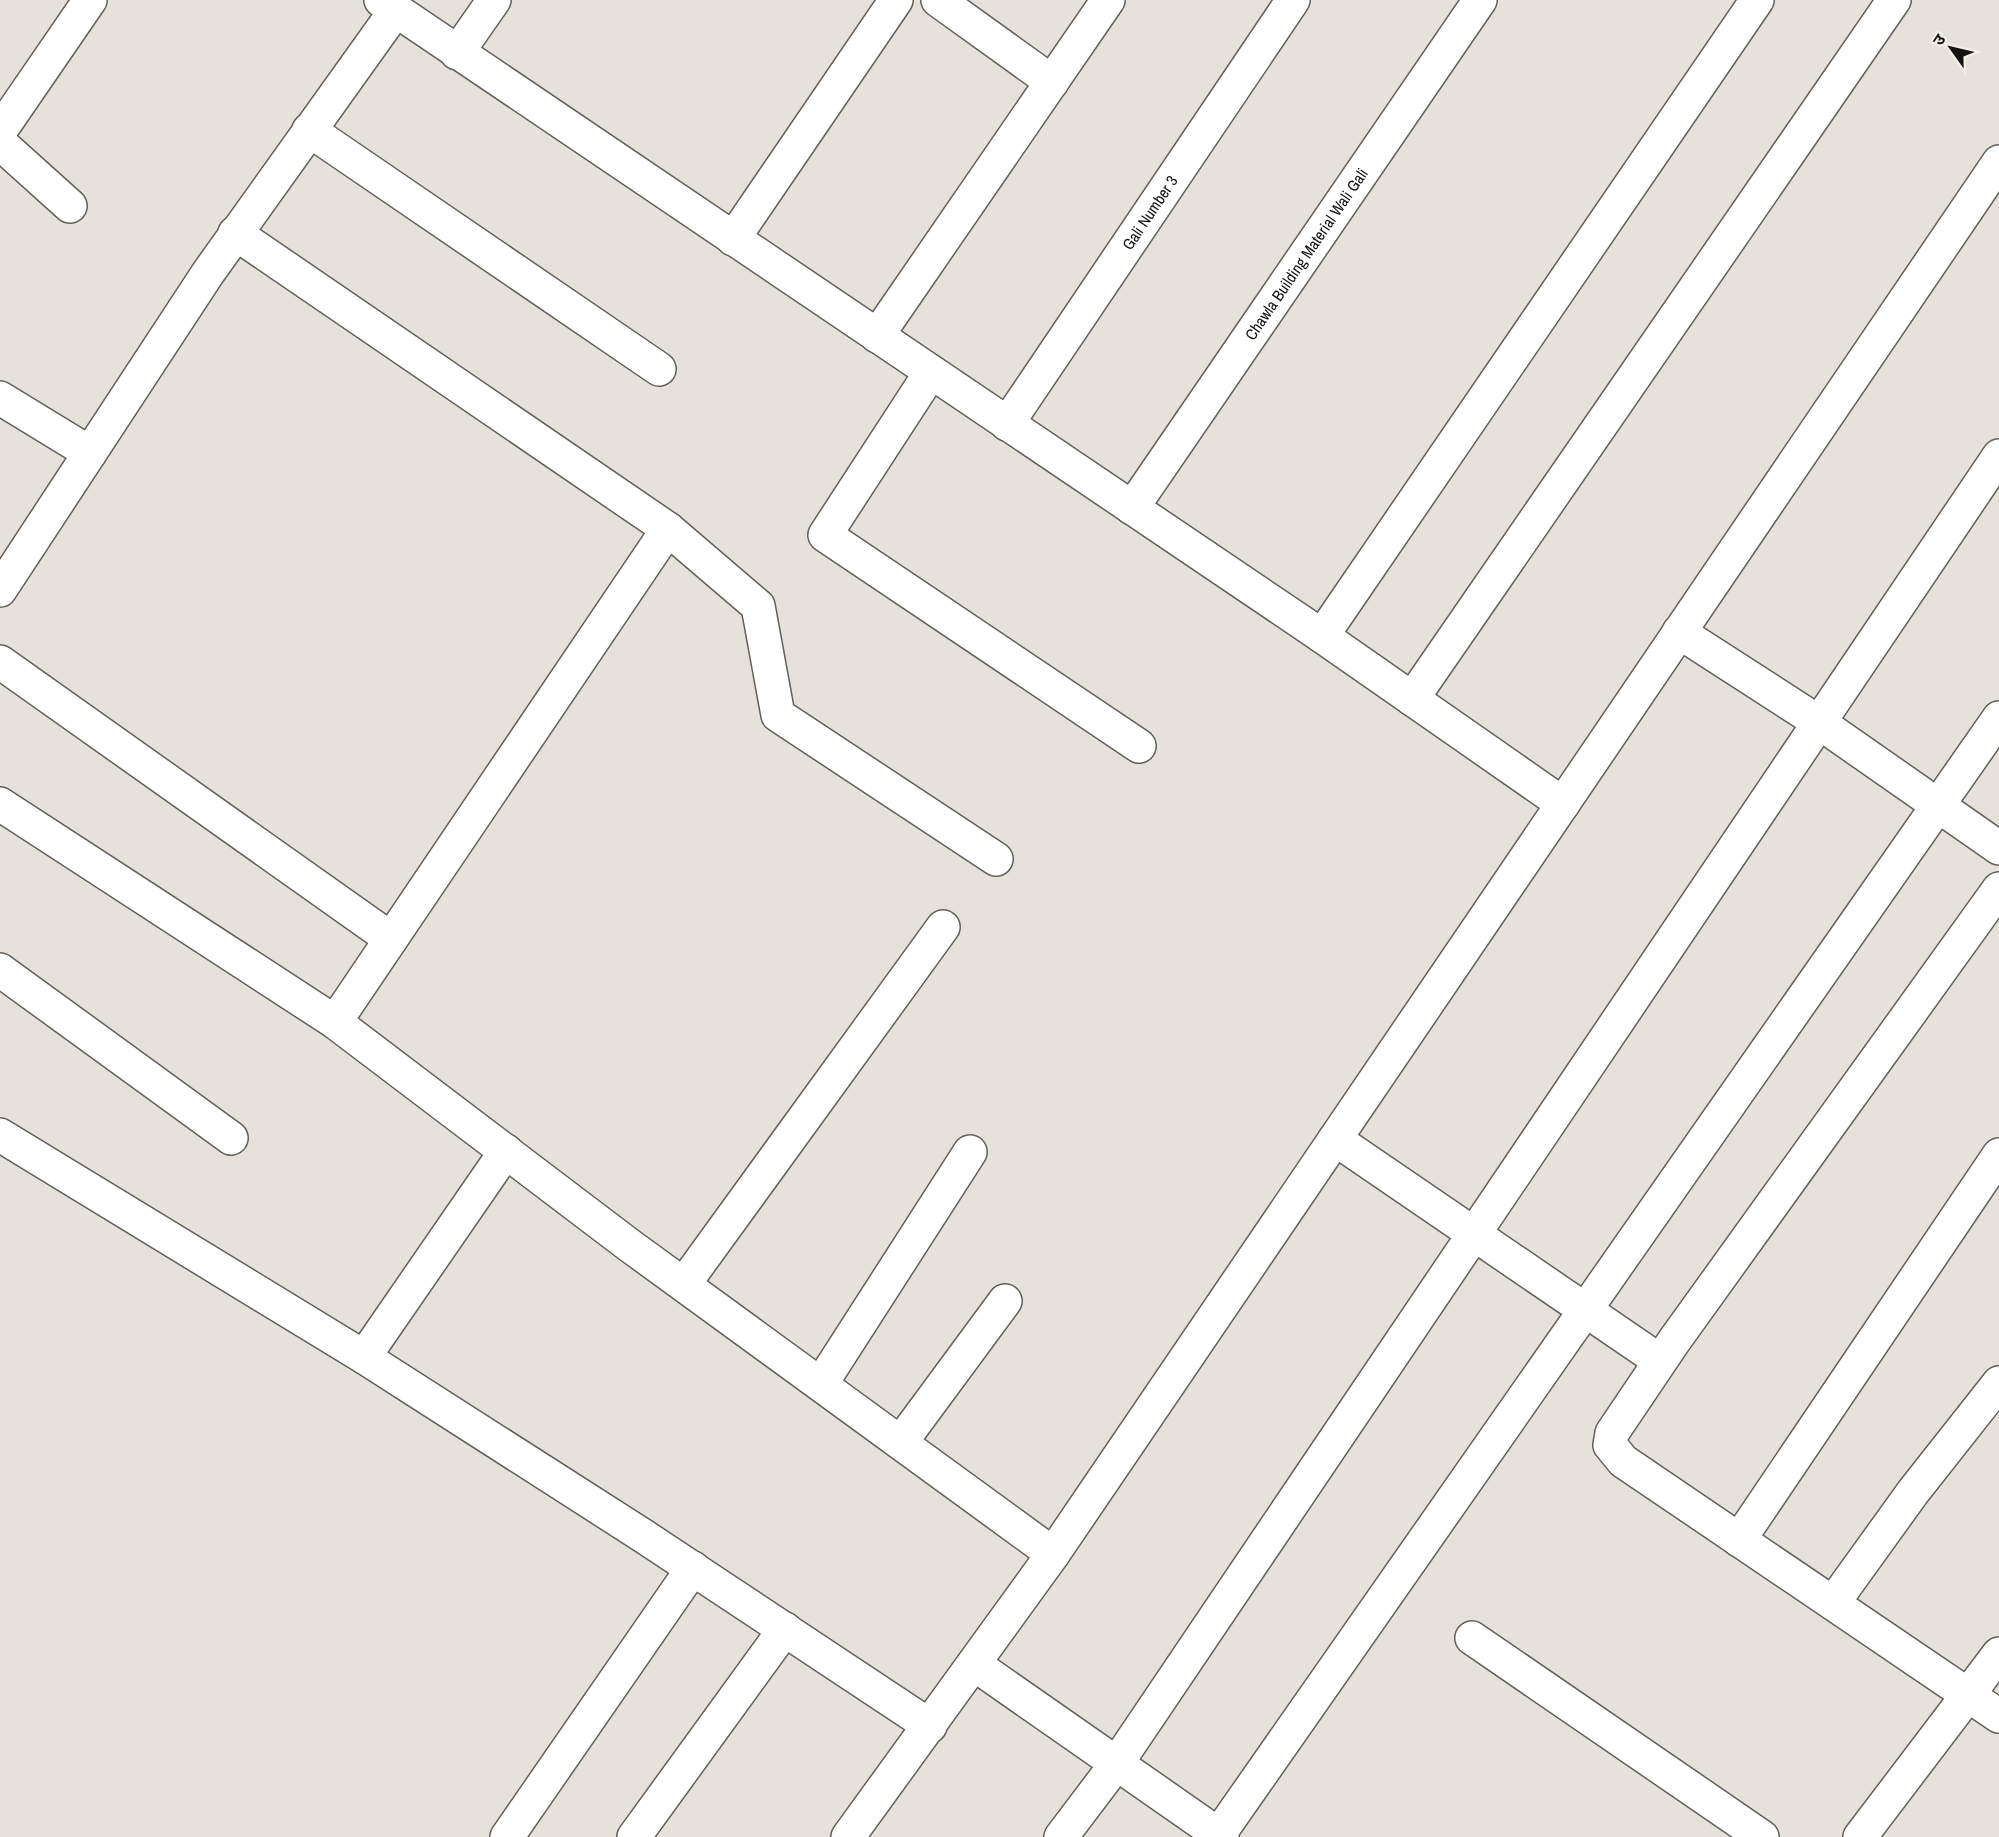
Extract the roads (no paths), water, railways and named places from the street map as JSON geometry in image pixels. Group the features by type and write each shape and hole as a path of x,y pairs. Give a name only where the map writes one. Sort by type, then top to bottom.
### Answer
{"street":[{"path":"0,131 90,0"},
{"path":"457,53 494,0"},
{"path":"733,239 896,0"},
{"path":"938,0 1052,82"},
{"path":"877,336 1108,0"},
{"name":"Gali Number 3","path":"1007,424 1293,0"},
{"name":"Chawla Building Material Wali Gali","path":"1132,508 1480,0"},
{"path":"1322,636 1756,0"},
{"path":"1412,699 1894,0"},
{"path":"1,586 235,233 309,130 389,5 1322,636 1563,804"},
{"path":"309,130 659,369"},
{"path":"0,143 70,206"},
{"path":"848,1837 1053,1554 1999,162"},
{"path":"235,233 668,529 758,606 778,715 996,859"},
{"path":"931,372 825,535 1138,746"},
{"path":"0,398 90,453"},
{"path":"1061,1837 1117,1763 1999,456"},
{"path":"334,1022 668,529"},
{"path":"1679,632 1820,723 1999,848"},
{"path":"0,662 391,939"},
{"path":"974,1664 1219,1836 1999,718"},
{"path":"0,804 334,1022 684,1284 1053,1554"},
{"path":"1999,890 1660,1361 1612,1433 1610,1445 1623,1461 1999,1716"},
{"path":"684,1284 943,927"},
{"path":"0,970 231,1138"},
{"path":"0,1134 364,1357 693,1568 930,1726"},
{"path":"1335,1139 1660,1361"},
{"path":"364,1357 506,1151"},
{"path":"821,1384 970,1152"},
{"path":"1739,1540 1999,1155"},
{"path":"901,1442 1005,1301"},
{"path":"1833,1603 1913,1492 1999,1383"},
{"path":"507,1837 693,1568"},
{"path":"634,1837 785,1629"},
{"path":"1472,1638 1762,1837"},
{"path":"1860,1837 1999,1654"}]}
